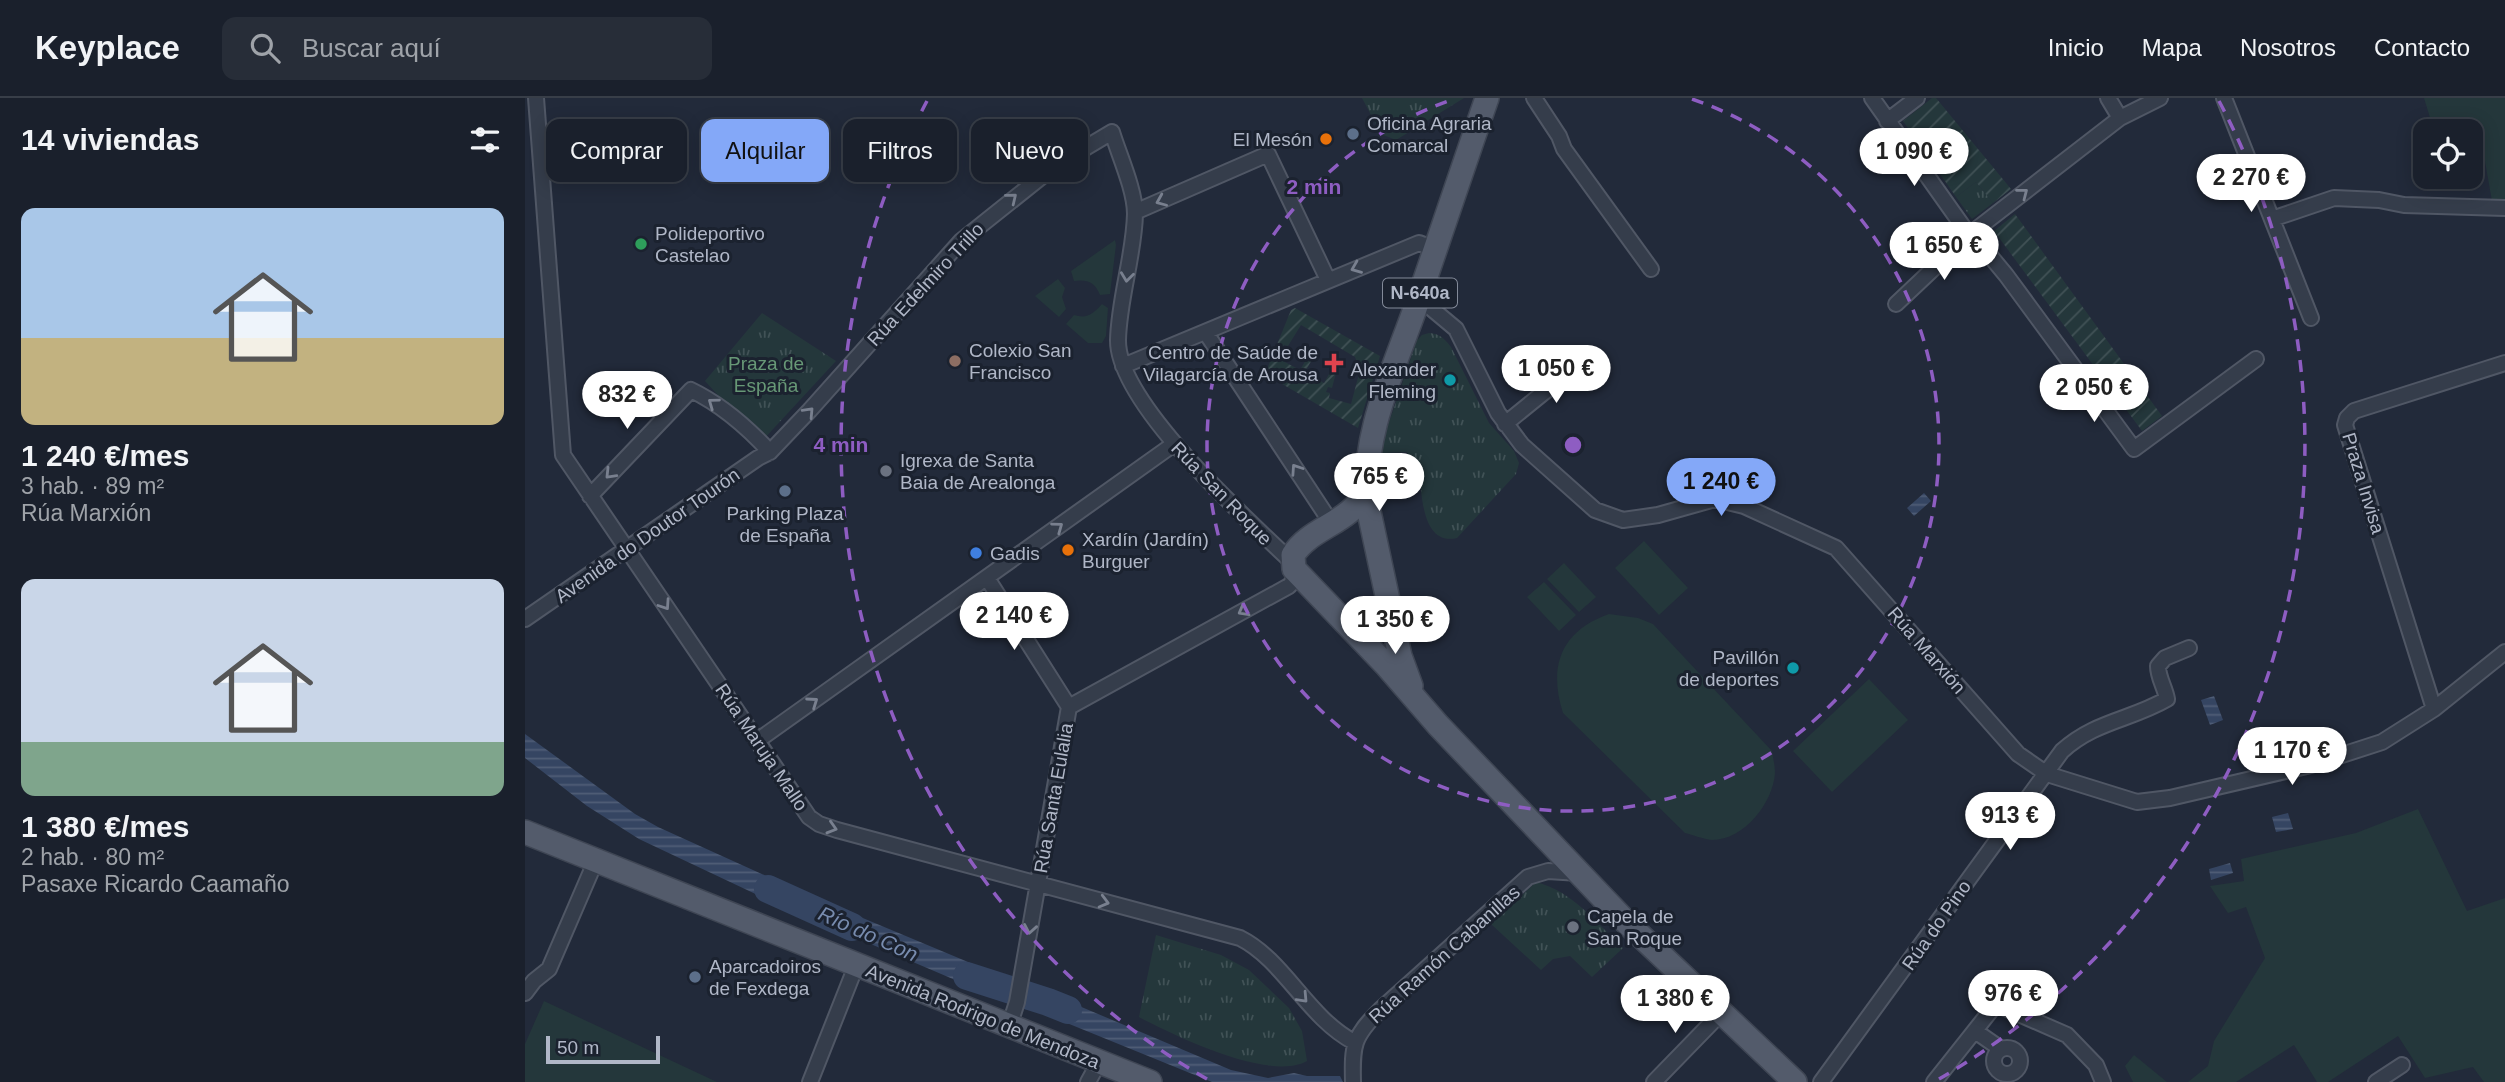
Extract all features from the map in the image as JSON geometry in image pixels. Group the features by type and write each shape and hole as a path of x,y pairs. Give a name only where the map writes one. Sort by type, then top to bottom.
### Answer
{"main road":[{"name":"N-640a","path":"1487,98 1427,246 1419,298 1373,434 1368,458 1366,491 1400,656 1416,698 1438,725 1579,873 1795,1082"},
{"name":"Rúa San Roque","path":"1366,491 1360,501 1340,520 1300,546 1293,555 1295,568 1416,698"},
{"name":"Avenida Rodrigo de Mendoza","path":"525,832 1009,1027 1094,1072 1150,1082"}],"street":[{"name":"Rúa Maruja Mallo","path":"536,98 562,448 566,461 809,817 819,824 1240,938 1262,954 1324,1020 1354,1042"},
{"path":"1534,98 1559,136 1564,149 1651,269"},
{"path":"1872,98 1969,235 2006,275 2134,449 2256,359"},
{"path":"1887,121 1917,98"},
{"path":"2108,98 2120,118"},
{"path":"1896,304 1969,235 2120,118 2160,98"},
{"path":"2224,98 2311,318"},
{"name":"Rúa Edelmiro Trillo","path":"770,452 929,275 980,224 1055,166 1112,132 1135,212"},
{"path":"1328,279 1268,154 1135,212 1118,342 1123,366 1328,279 1427,246"},
{"path":"2272,219 2334,198 2379,200 2404,205 2505,208"},
{"name":"Rúa Marxión","path":"1419,298 1456,329 1505,424 1522,445 1595,510 1623,520 1658,515 1715,499 1744,506 1836,548 2018,754 2047,774 2137,802 2170,798 2311,765 2382,742 2434,709 2505,652"},
{"path":"1206,333 1328,518 1340,520 1355,516 1364,522 1371,549 1380,564"},
{"path":"1505,424 1585,359"},
{"name":"Praza Invisa","path":"2434,709 2345,425 2347,418 2354,411 2505,363"},
{"name":"Rúa San Roque","path":"1123,366 1174,444 1295,568"},
{"path":"590,496 691,390 724,410 770,452"},
{"path":"757,741 1174,444"},
{"name":"Avenida do Doutor Tourón","path":"525,619 770,452"},
{"name":"Rúa Santa Eulalia","path":"1009,1027 1017,1002 1069,707 1289,586 1296,578 1295,568"},
{"path":"987,578 1069,707"},
{"path":"1353,630 1376,643 1384,642 1387,633 1387,600"},
{"name":"Rúa do Pino","path":"1821,1082 2062,751 2077,738 2102,725 2167,699 2166,690 2158,675 2158,666 2165,658 2189,648"},
{"path":"525,993 534,981 549,969 596,860"},
{"name":"Rúa Ramón Cabanillas","path":"1353,1074 1354,1042 1360,1032 1380,1010 1528,877 1548,871 1579,873"},
{"name":"Avenida Rodrigo de Mendoza","path":"810,1082 856,966"},
{"path":"1934,1082 1996,1004 2067,1035 2096,1065 2103,1082"},
{"path":"1654,1082 1721,1013"},
{"path":"1975,1031 2001,1049 2015,1049 2020,1057 2017,1070 2005,1078 1995,1067 1995,1054 2001,1049"},
{"path":"2376,1082 2402,1065"}],"green space":[{"path":"1362,98 1464,98 1396,140 1381,134"},
{"path":"1932,98 1936,98 2011,189 1993,203 1976,182 1956,197 1903,121"},
{"path":"2424,98 2505,98 2505,201 2492,201 2483,150 2483,119 2430,119"},
{"path":"1976,182 1993,203 1972,219 1956,197"},
{"path":"2015,214 2162,416 2142,431 1994,231"},
{"path":"1115,240 1110,294 1100,295 1090,282 1074,281 1071,271"},
{"path":"1058,279 1065,288 1062,297 1066,309 1059,317 1035,296"},
{"path":"1102,304 1108,308 1106,336 1102,343 1088,343 1066,324 1074,315 1090,315"},
{"path":"1295,308 1380,356 1358,428 1265,374 1291,310","holes":["1301,325 1355,357 1360,370 1351,404 1329,398 1330,393 1326,392 1328,387 1332,388 1337,369 1333,367 1324,383 1305,372 1314,356 1310,353 1300,370 1281,360 1284,354 1280,351 1284,345 1288,346"]},
{"name":"Praza de España","path":"762,313 836,361 761,442 705,381"},
{"path":"1429,333 1441,337 1451,347 1489,423 1514,451 1519,463 1516,474 1457,538 1445,538 1430,527 1423,505 1419,472 1409,472 1407,452 1382,453 1383,440 1417,340"},
{"path":"1644,541 1688,588 1659,615 1615,568"},
{"path":"1564,563 1596,597 1579,612 1547,579"},
{"path":"1544,582 1576,615 1559,631 1527,597"},
{"path":"1374,600 1380,629 1372,635 1352,614"},
{"path":"1609,614 1638,618 1653,624 1772,751 1775,773 1769,796 1755,818 1735,834 1712,840 1685,833 1563,713 1557,680 1562,652 1579,630"},
{"path":"1869,679 1908,720 1832,792 1793,751"},
{"path":"2418,809 2467,911 2505,898 2505,1082 2484,1082 2473,1067 2425,1078 2398,1036 2328,1082 2317,1082 2294,1045 2236,1082 2188,1082 2208,1066 2214,1041 2265,958 2246,907 2228,913 2210,886 2244,881 2241,859 2356,833"},
{"path":"1536,882 1549,886 1572,900 1623,948 1592,977 1570,956 1553,959 1541,970 1491,924"},
{"path":"1156,935 1221,955 1249,970 1289,1008 1302,1031 1307,1061 1291,1066 1270,1066 1247,1061 1198,1045 1139,1017"},
{"path":"544,1001 717,1082 525,1082 525,1044"},
{"path":"2134,1055 2167,1082 2133,1082 2125,1066"}],"water":[{"path":"1924,493 1931,501 1914,516 1907,508"},
{"path":"2214,696 2223,720 2210,725 2201,700"},
{"path":"525,734 635,814 806,894 798,914 639,839 587,806 525,758"},
{"path":"2288,813 2293,829 2276,832 2272,817"},
{"path":"2230,863 2233,873 2211,880 2209,869"},
{"path":"822,901 1004,977 999,995 974,988 812,919"},
{"path":"1034,987 1231,1070 1268,1078 1294,1073 1307,1076 1340,1076 1343,1082 1212,1082 1057,1019 1031,1003"}],"waterway":[{"name":"Río do Con","path":"768,889 852,927"},
{"name":"Río do Con","path":"967,976 1068,1010"}],"place":[{"name":"Oficina Agraria Comarcal","path":"1353,134"},
{"name":"El Mesón","path":"1326,139"},
{"name":"Polideportivo Castelao","path":"641,244"},
{"name":"Colexio San Francisco","path":"955,361"},
{"name":"Centro de Saúde de Vilagarcía de Arousa","path":"1334,363"},
{"name":"Alexander Fleming","path":"1450,380"},
{"name":"Igrexa de Santa Baia de Arealonga","path":"886,471"},
{"name":"Parking Plaza de España","path":"785,491"},
{"name":"Xardín (Jardín) Burguer","path":"1068,550"},
{"name":"Gadis","path":"976,553"},
{"name":"Pavillón de deportes","path":"1793,668"},
{"name":"Capela de San Roque","path":"1573,927"},
{"name":"Aparcadoiros de Fexdega","path":"695,977"}]}
